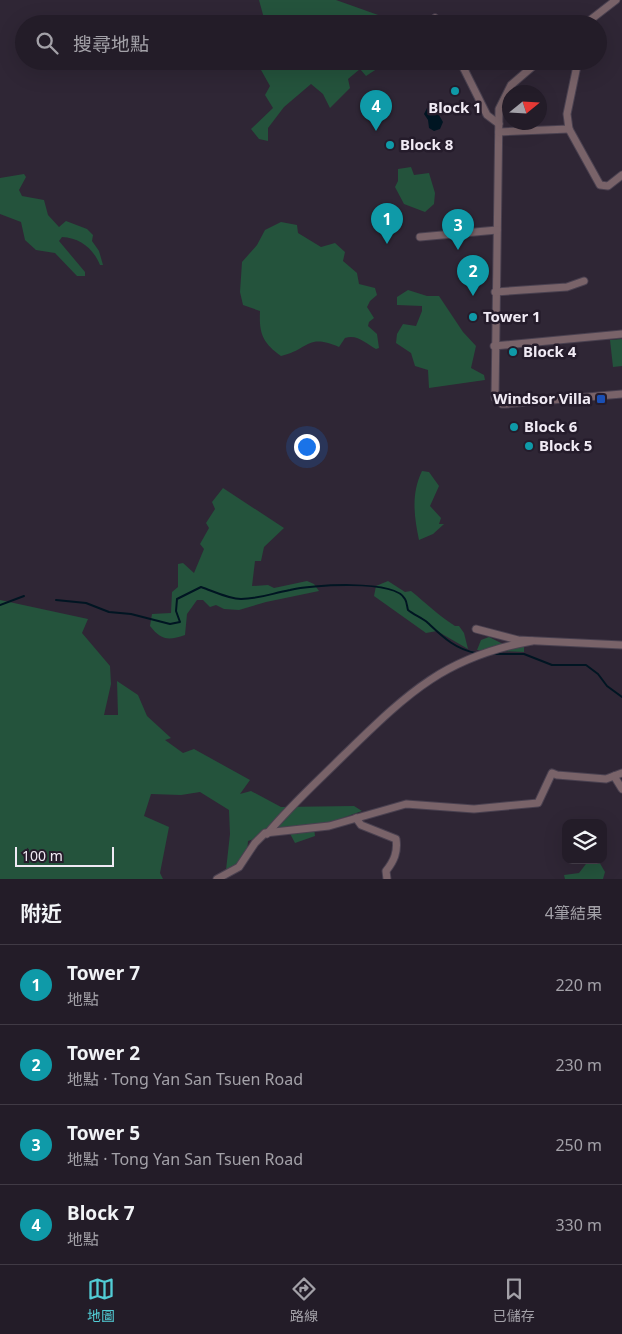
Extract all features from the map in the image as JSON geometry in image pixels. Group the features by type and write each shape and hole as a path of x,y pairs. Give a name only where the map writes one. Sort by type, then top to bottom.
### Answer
{"street":[{"path":"597,15 616,0"},
{"path":"465,70 487,114 499,124"},
{"path":"529,70 508,89 500,104 494,346 495,398 502,404 506,404 622,394"},
{"path":"576,70 567,114 569,129 600,185 608,186 622,175"},
{"path":"499,132 569,129"},
{"path":"420,237 497,230"},
{"path":"495,292 568,287 584,281"},
{"path":"494,346 622,334"},
{"path":"476,629 518,640 622,645"},
{"path":"231,879 288,810 391,709 435,676 476,657 532,641"},
{"path":"217,879 239,867 255,843 265,833 329,826 406,804 474,809 538,803 552,773 606,779 618,775 622,789"},
{"path":"356,818 361,825 396,839 398,848 392,864 386,871 387,879"}],"green space":[{"path":"259,0 336,0 378,15 263,15"},
{"path":"261,70 359,70 348,79 350,88 330,108 323,94 311,84 284,107 268,128 268,141 259,139 251,129 273,108 265,95 270,86"},
{"path":"361,70 375,70 366,76"},
{"path":"411,167 414,175 429,173 435,193 434,204 425,212 404,204 395,187 398,181 398,169"},
{"path":"24,174 26,177 19,190 22,196 44,200 48,215 59,227 66,221 87,229 93,235 92,241 99,251 103,265 100,265 94,254 85,245 75,239 62,237 59,241 85,272 85,276 77,276 55,253 36,250 25,240 21,222 0,214 0,178"},
{"path":"281,222 297,225 298,233 321,247 335,243 345,252 343,261 357,273 359,284 375,288 377,295 370,301 367,307 374,318 369,322 368,326 377,334 379,348 376,349 358,338 350,337 345,338 339,347 328,343 314,342 281,356 266,341 261,331 260,311 243,305 240,292 242,262 257,245 265,230"},
{"path":"408,290 427,296 439,296 463,332 476,346 471,368 484,375 485,380 429,388 428,370 415,366 411,353 396,343 397,334 403,324 416,326 422,311 422,306 397,305 397,297"},
{"path":"622,339 622,366 613,367 610,340"},
{"path":"422,471 429,472 439,486 430,506 441,518 439,524 444,524 433,534 419,540 414,505 416,488"},
{"path":"223,488 284,528 264,547 261,561 255,561 252,586 268,585 274,588 307,581 314,584 319,591 266,602 239,610 224,609 216,605 210,607 203,600 197,600 187,614 185,635 174,638 161,637 150,626 152,614 171,613 172,592 178,587 178,564 183,563 194,573 204,549 200,544 209,528 206,523 215,509 212,502"},
{"path":"388,581 405,592 411,591 443,618 455,626 459,626 464,633 468,649 437,631 426,633 374,596 376,586"},
{"path":"0,600 88,619 82,633 110,666 111,684 104,715 118,715 117,681 138,695 147,716 171,738 165,740 183,753 194,749 250,780 240,794 251,791 281,807 354,806 362,811 314,828 315,836 295,843 287,828 248,841 246,863 226,870 230,834 229,810 200,792 181,795 151,794 144,816 169,827 160,873 163,879 0,879"},
{"path":"489,637 503,644 509,642 524,644 524,652 477,650 481,640"},
{"path":"586,864 600,864 605,872 603,879 565,879 564,875 579,873"}],"water":[{"path":"427,108 436,110 443,122 440,129 434,131 429,128 428,120 424,114"}],"waterway":[{"path":"56,600 86,603 109,612 131,614 170,624 180,622 176,611 177,599 201,587 236,599 254,598 315,586 351,585 386,588 398,593 405,599 408,610 426,621 444,638 462,649 476,653"},
{"path":"0,605 24,596"},
{"path":"490,654 524,654 552,665 586,665 598,674 607,686 622,697"}],"place":[{"name":"Block 1","path":"455,91"},
{"name":"Block 7","path":"376,131"},
{"name":"Block 8","path":"390,145"},
{"name":"Tower 7","path":"387,244"},
{"name":"Tower 5","path":"458,250"},
{"name":"Tower 2","path":"473,296"},
{"name":"Tower 1","path":"473,317"},
{"name":"Block 4","path":"513,352"},
{"name":"Windsor Villa","path":"601,399"},
{"name":"Block 6","path":"514,427"},
{"name":"Block 5","path":"529,446"}]}
